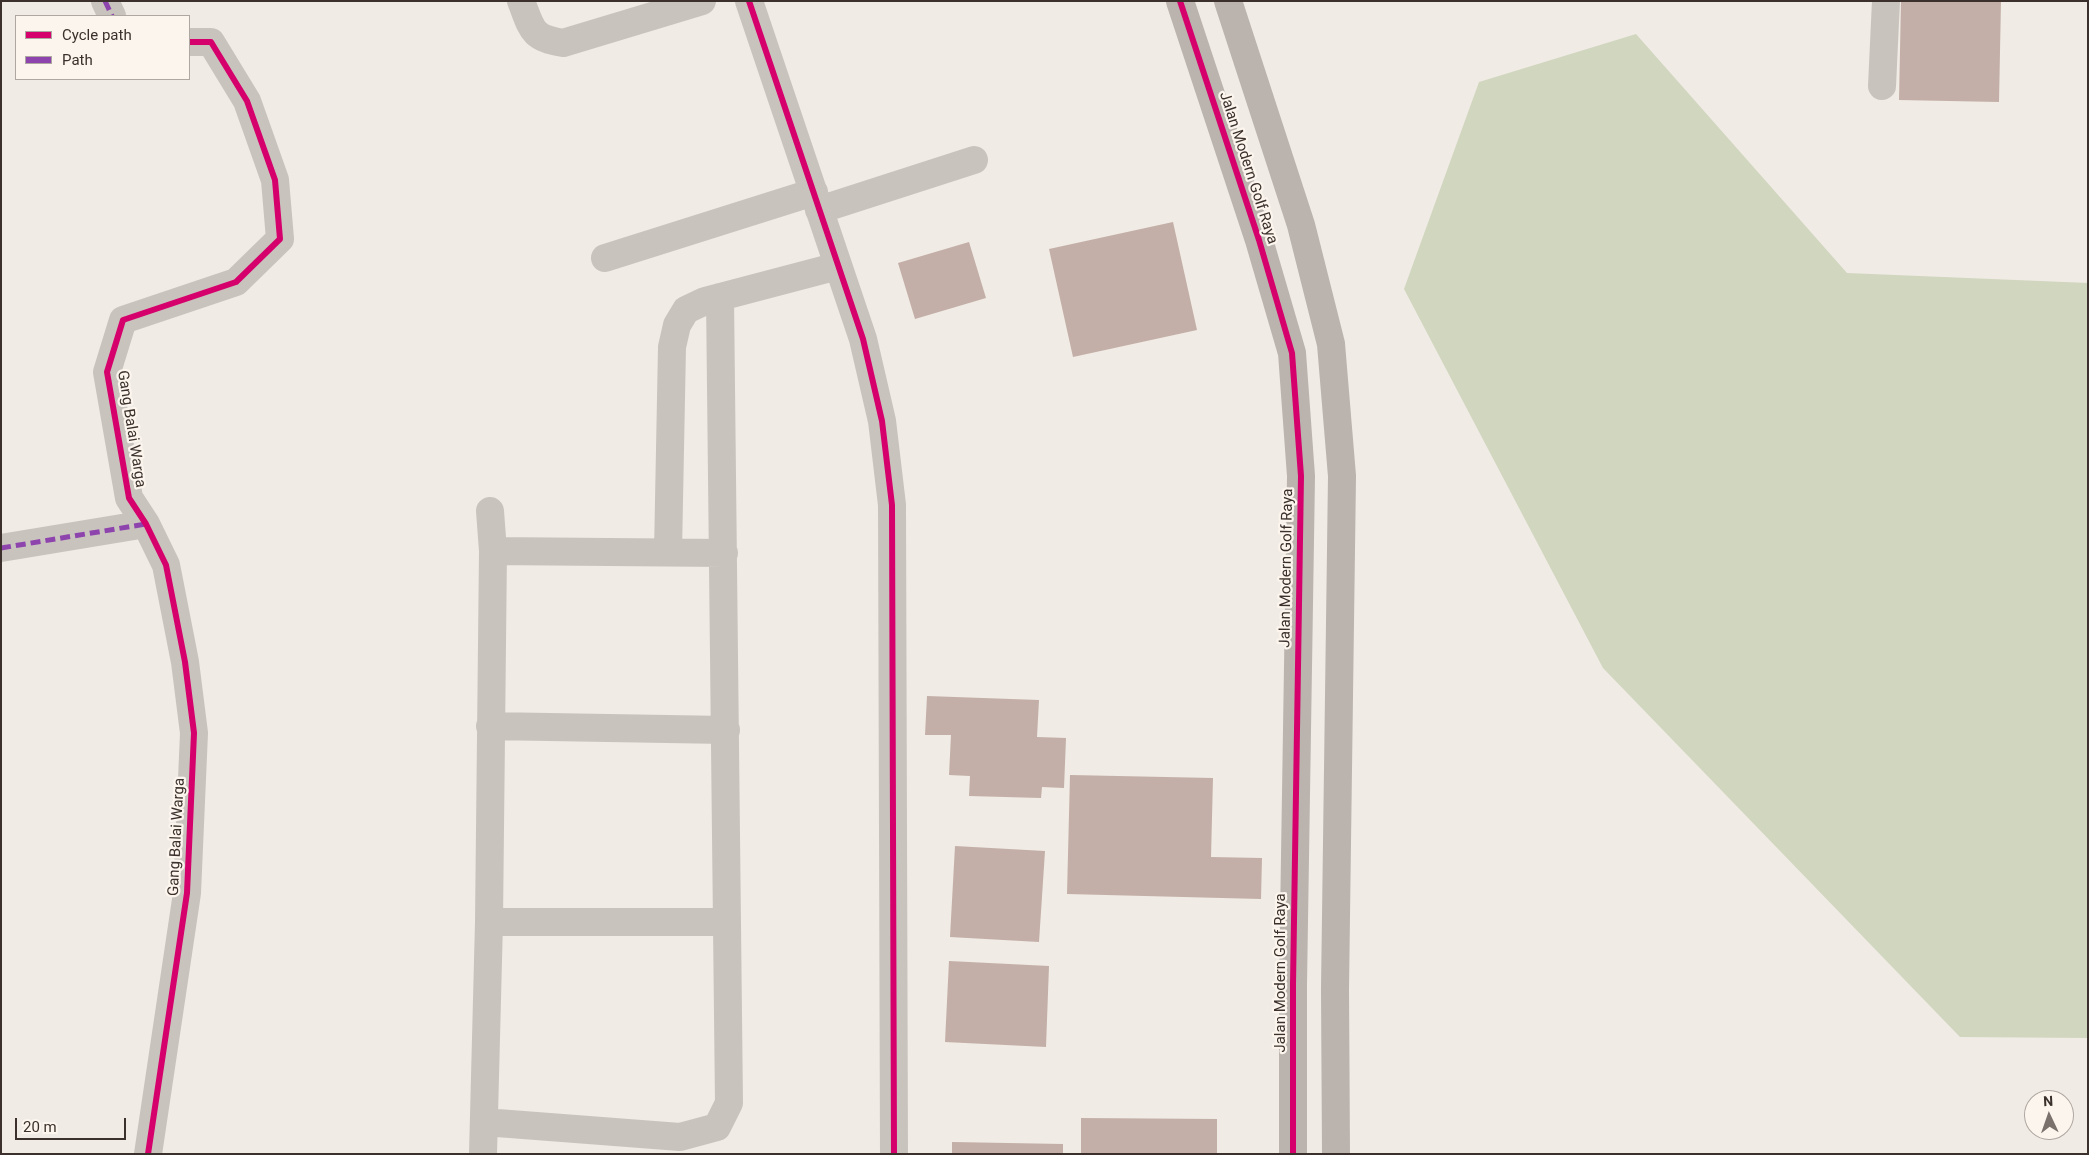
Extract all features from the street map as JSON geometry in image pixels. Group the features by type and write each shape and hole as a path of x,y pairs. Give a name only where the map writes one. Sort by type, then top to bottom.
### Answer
{"street":[{"path":"105,1 112,15"},
{"path":"521,1 533,30 546,40 563,43 702,1"},
{"path":"749,1 863,338 882,421 892,505 894,1154"},
{"name":"Jalan Modern Golf Raya","path":"1180,1 1259,240 1292,353 1301,476 1293,984 1294,1154"},
{"path":"1228,1 1301,226 1331,344 1342,476 1335,988 1336,1154"},
{"path":"1882,86 1886,1"},
{"name":"Gang Balai Warga","path":"148,1154 187,893 194,733 184,662 166,564 146,524 129,498 107,372 123,320 236,282 280,239 275,180 247,101 211,42 190,42"},
{"path":"605,258 974,160"},
{"path":"668,552 672,347 677,325 686,310 705,301 838,266"},
{"path":"484,1122 680,1137 717,1127 729,1103 720,297"},
{"path":"484,1154 493,551 490,511"},
{"path":"1,548 146,524"},
{"path":"493,551 724,553"},
{"path":"490,726 726,730"},
{"path":"488,922 726,922"}],"green space":[{"path":"1636,34 1847,273 2088,283 2088,1038 1960,1037 1603,668 1404,289 1479,82"}],"building":[{"path":"1901,1 2001,1 1999,102 1899,100"},
{"path":"1173,222 1197,330 1073,357 1049,249"},
{"path":"969,242 986,298 915,319 898,263"},
{"path":"927,696 1039,700 1037,737 1066,738 1064,788 1042,787 1041,798 969,796 970,776 949,775 951,735 925,735"},
{"path":"1070,775 1213,778 1211,857 1262,858 1261,899 1067,894"},
{"path":"955,846 1045,851 1039,942 950,937"},
{"path":"949,961 1049,966 1046,1047 945,1042"},
{"path":"1081,1118 1217,1119 1217,1154 1081,1154"},
{"path":"952,1142 1063,1144 1063,1154 952,1154"}],"marked path":[{"path":"105,1 112,15"},
{"path":"1,548 146,524"}],"cycle path":[{"path":"749,1 863,339 882,421 892,505 894,1154"},
{"path":"1180,1 1259,240 1292,353 1301,476 1293,984 1293,1154"},
{"path":"148,1154 187,893 194,733 185,662 166,565 146,524 129,498 107,372 123,320 236,282 280,239 275,180 247,101 211,42 190,42"}]}
